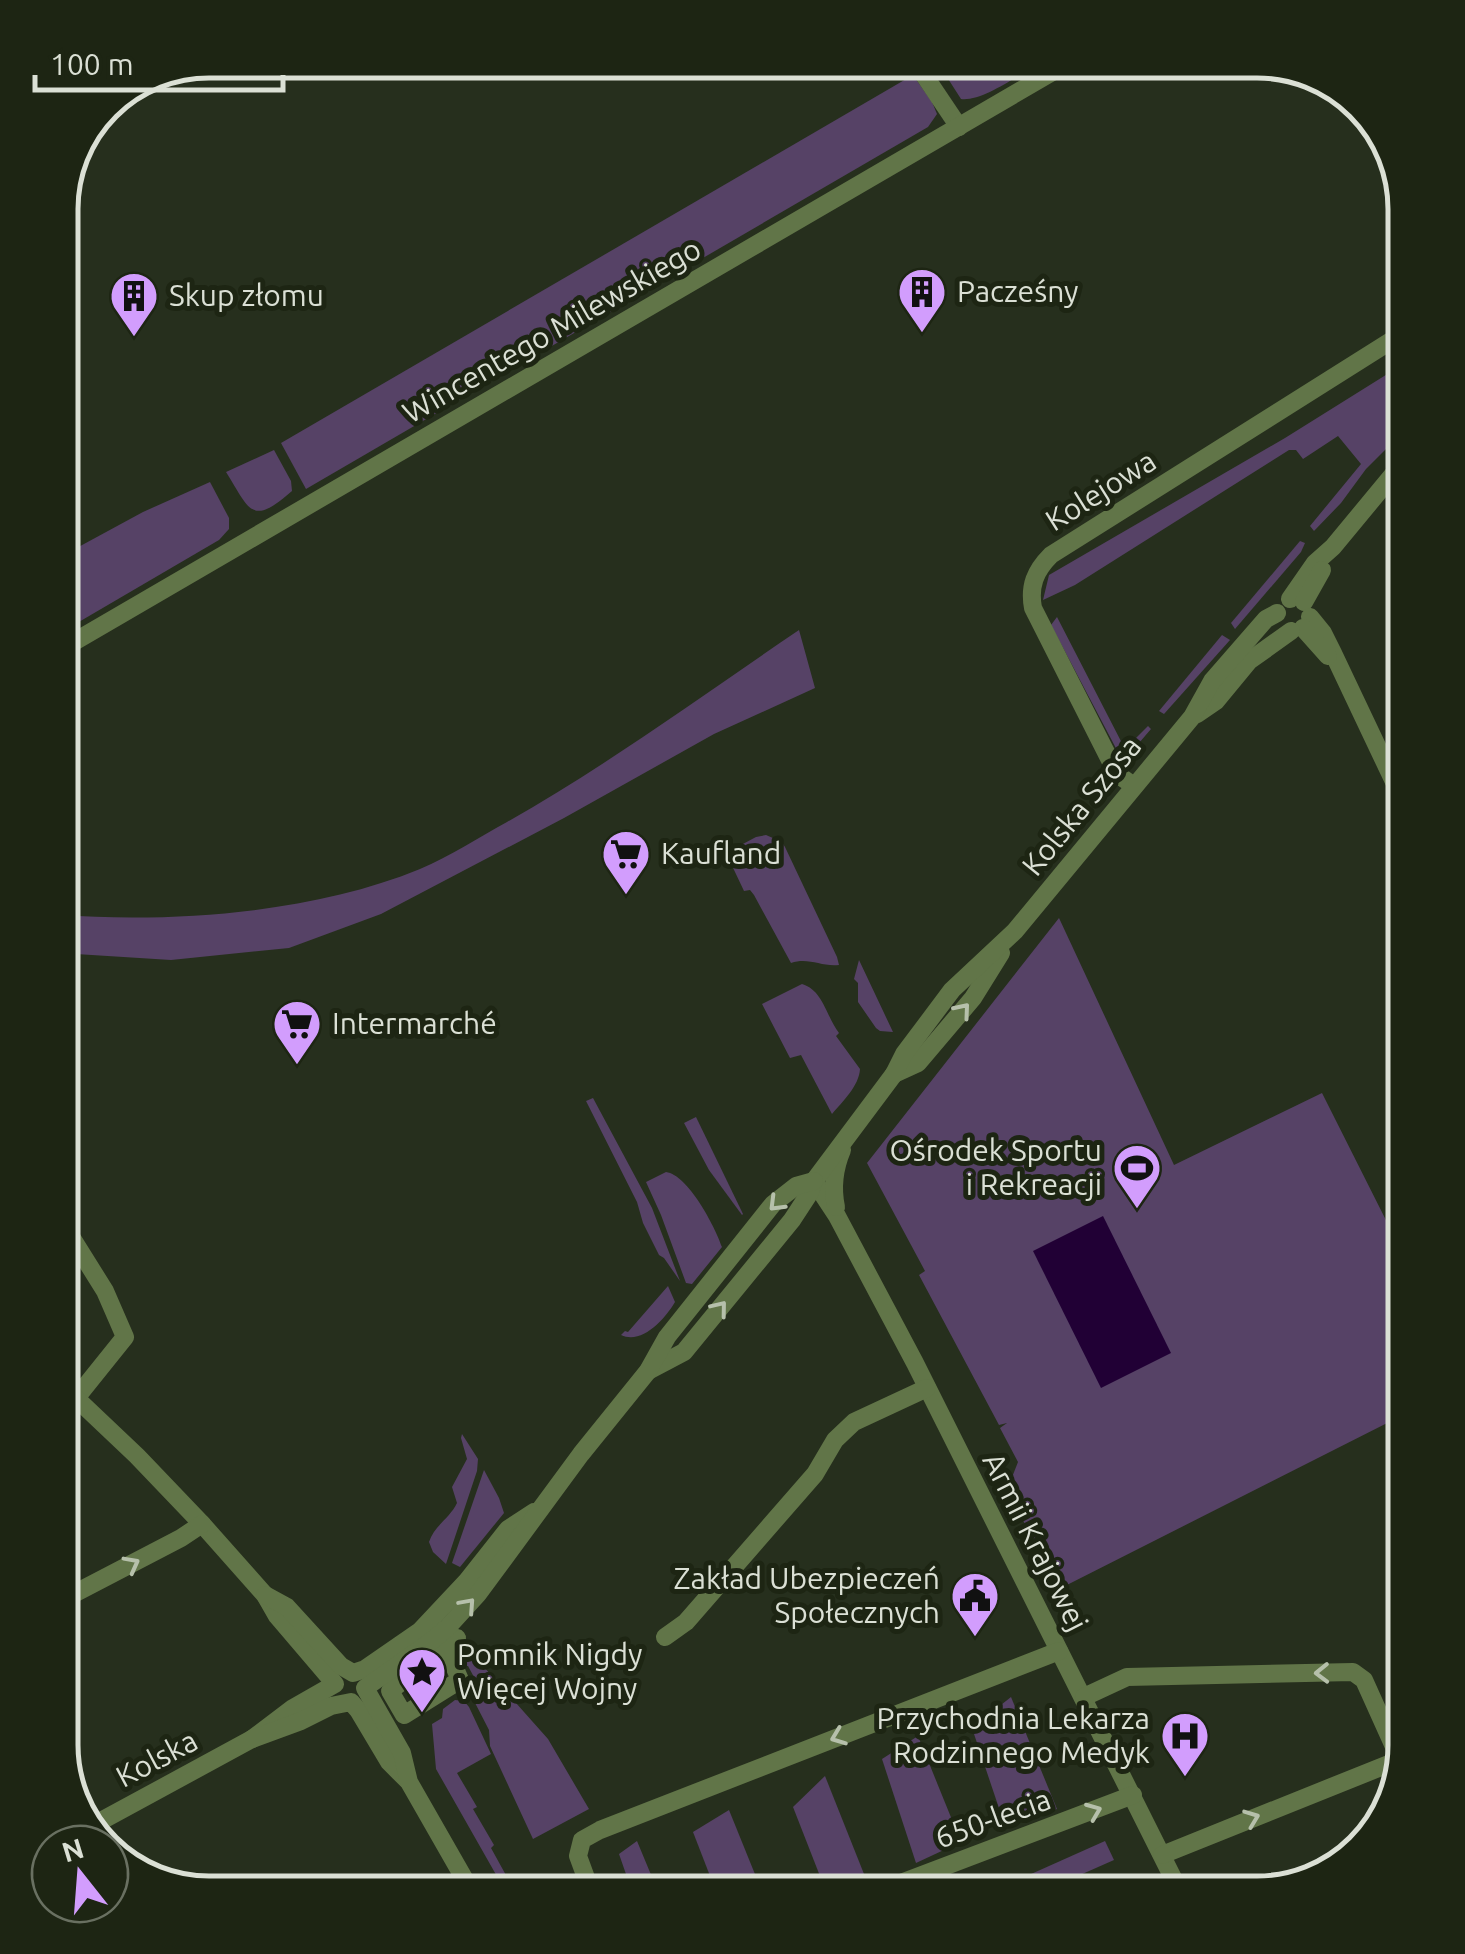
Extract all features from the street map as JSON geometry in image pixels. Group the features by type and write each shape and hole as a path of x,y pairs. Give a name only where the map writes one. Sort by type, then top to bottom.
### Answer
{"street":[{"path":"926,78 959,127"},
{"name":"Wincentego Milewskiego","path":"78,640 1042,78"},
{"name":"Kolejowa","path":"1134,786 1118,774 1033,608 1034,577 1051,555 1388,343"},
{"name":"Kolska Szosa","path":"648,1372 684,1352 792,1220 814,1181 952,990 1015,931 1192,717 1212,682 1266,619 1296,615 1333,547 1388,481"},
{"path":"1296,615 1323,633 1388,769"},
{"name":"Armii Krajowej","path":"837,1216 833,1191 846,1140"},
{"name":"Kolska Szosa","path":"359,1680 365,1668 420,1630 466,1582 508,1529 542,1506 773,1204 796,1186 814,1181"},
{"name":"Armii Krajowej","path":"814,1181 837,1216 928,1388 1172,1876"},
{"path":"792,1220 805,1210 818,1209 837,1216"},
{"path":"78,1248 105,1291 125,1337 78,1396"},
{"path":"665,1637 686,1622 778,1517 815,1474 844,1431 854,1422 928,1388"},
{"path":"78,1400 137,1456 265,1594 277,1616 336,1684 340,1698 351,1702 388,1762 409,1782"},
{"path":"78,1591 202,1524"},
{"path":"265,1594 287,1607 359,1680 402,1754 409,1782 464,1876"},
{"path":"585,1876 578,1856 582,1840 600,1830 1059,1650"},
{"path":"1084,1698 1127,1676 1353,1672 1364,1680 1388,1731"},
{"path":"336,1684 341,1675 359,1680"},
{"path":"351,1702 362,1696 359,1680"},
{"name":"Kolska","path":"252,1740 293,1708 336,1684"},
{"name":"Kolska","path":"102,1821 252,1740 332,1706 351,1702"},
{"path":"1162,1855 1386,1765"},
{"name":"650-lecia","path":"919,1876 1133,1795"}],"shaded area":[{"path":"908,78 915,78 932,102 937,114 928,127 306,489 281,443"},
{"path":"948,78 1014,78 980,96 961,99"},
{"path":"1388,374 1388,447 1314,531 1310,526 1361,464 1338,436 1303,459 1296,450 1289,450 1075,585 1043,600 1049,575"},
{"path":"274,450 291,481 292,491 259,511 247,504 226,472"},
{"path":"210,482 229,518 229,529 219,540 78,622 78,547"},
{"path":"1300,541 1305,543 1301,552 1235,629 1231,623"},
{"path":"1057,617 1125,749 1148,726 1151,729 1127,757 1119,754 1051,625"},
{"path":"799,630 815,688 714,734 381,914 289,948 171,960 78,954 78,916 196,916 289,905 335,896 420,869 545,800"},
{"path":"1222,635 1230,640 1164,714 1159,711"},
{"path":"766,835 785,847 839,965 791,963 754,895 750,890 744,891 726,853"},
{"name":"Ośrodek Sportu i Rekreacji","path":"1059,918 1174,1165 1322,1093 1388,1224 1388,1423 1059,1589 1007,1490 1018,1462 1000,1428 1007,1423 999,1425 919,1275 925,1271 867,1163"},
{"path":"859,960 893,1032 876,1028 858,1002 858,983 854,979"},
{"path":"802,984 820,998 839,1033 836,1036 860,1069 854,1087 832,1114 801,1055 790,1058 762,1004"},
{"path":"593,1098 652,1208 680,1281 659,1255 643,1223 637,1202 586,1101"},
{"path":"696,1117 742,1215 709,1170 684,1123"},
{"path":"666,1172 692,1192 722,1247 692,1284 686,1283 646,1182"},
{"path":"1103,1216 1171,1353 1101,1388 1033,1251"},
{"path":"668,1286 675,1302 659,1323 637,1336 621,1335 628,1332"},
{"path":"462,1434 478,1459 477,1471 446,1564 429,1542 457,1503 452,1487 467,1459"},
{"path":"484,1470 504,1513 460,1567 452,1563"},
{"path":"467,1648 548,1739 589,1809 533,1839 472,1697 481,1690 468,1666 456,1665 454,1658"},
{"path":"1011,1697 1057,1809 1005,1826 972,1728"},
{"path":"455,1700 464,1701 491,1754 457,1773 477,1807 473,1809 506,1876 497,1876 436,1769 432,1724 442,1718 443,1709"},
{"path":"918,1736 961,1842 916,1863 882,1759"},
{"path":"825,1776 865,1876 820,1876 793,1807"},
{"path":"729,1810 756,1876 710,1876 693,1832"},
{"path":"637,1841 652,1876 627,1876 619,1854"},
{"path":"1105,1841 1114,1860 1078,1876 1026,1876"}],"place":[{"name":"Pacześny","path":"922,334"},
{"name":"Skup złomu","path":"134,338"},
{"name":"Kaufland","path":"626,896"},
{"name":"Intermarché","path":"297,1066"},
{"name":"Ośrodek Sportu i Rekreacji","path":"1137,1210"},
{"name":"Zakład Ubezpieczeń Społecznych","path":"975,1638"},
{"name":"Pomnik Nigdy Więcej Wojny","path":"422,1714"},
{"name":"Przychodnia Lekarza Rodzinnego Medyk","path":"1185,1778"}]}
